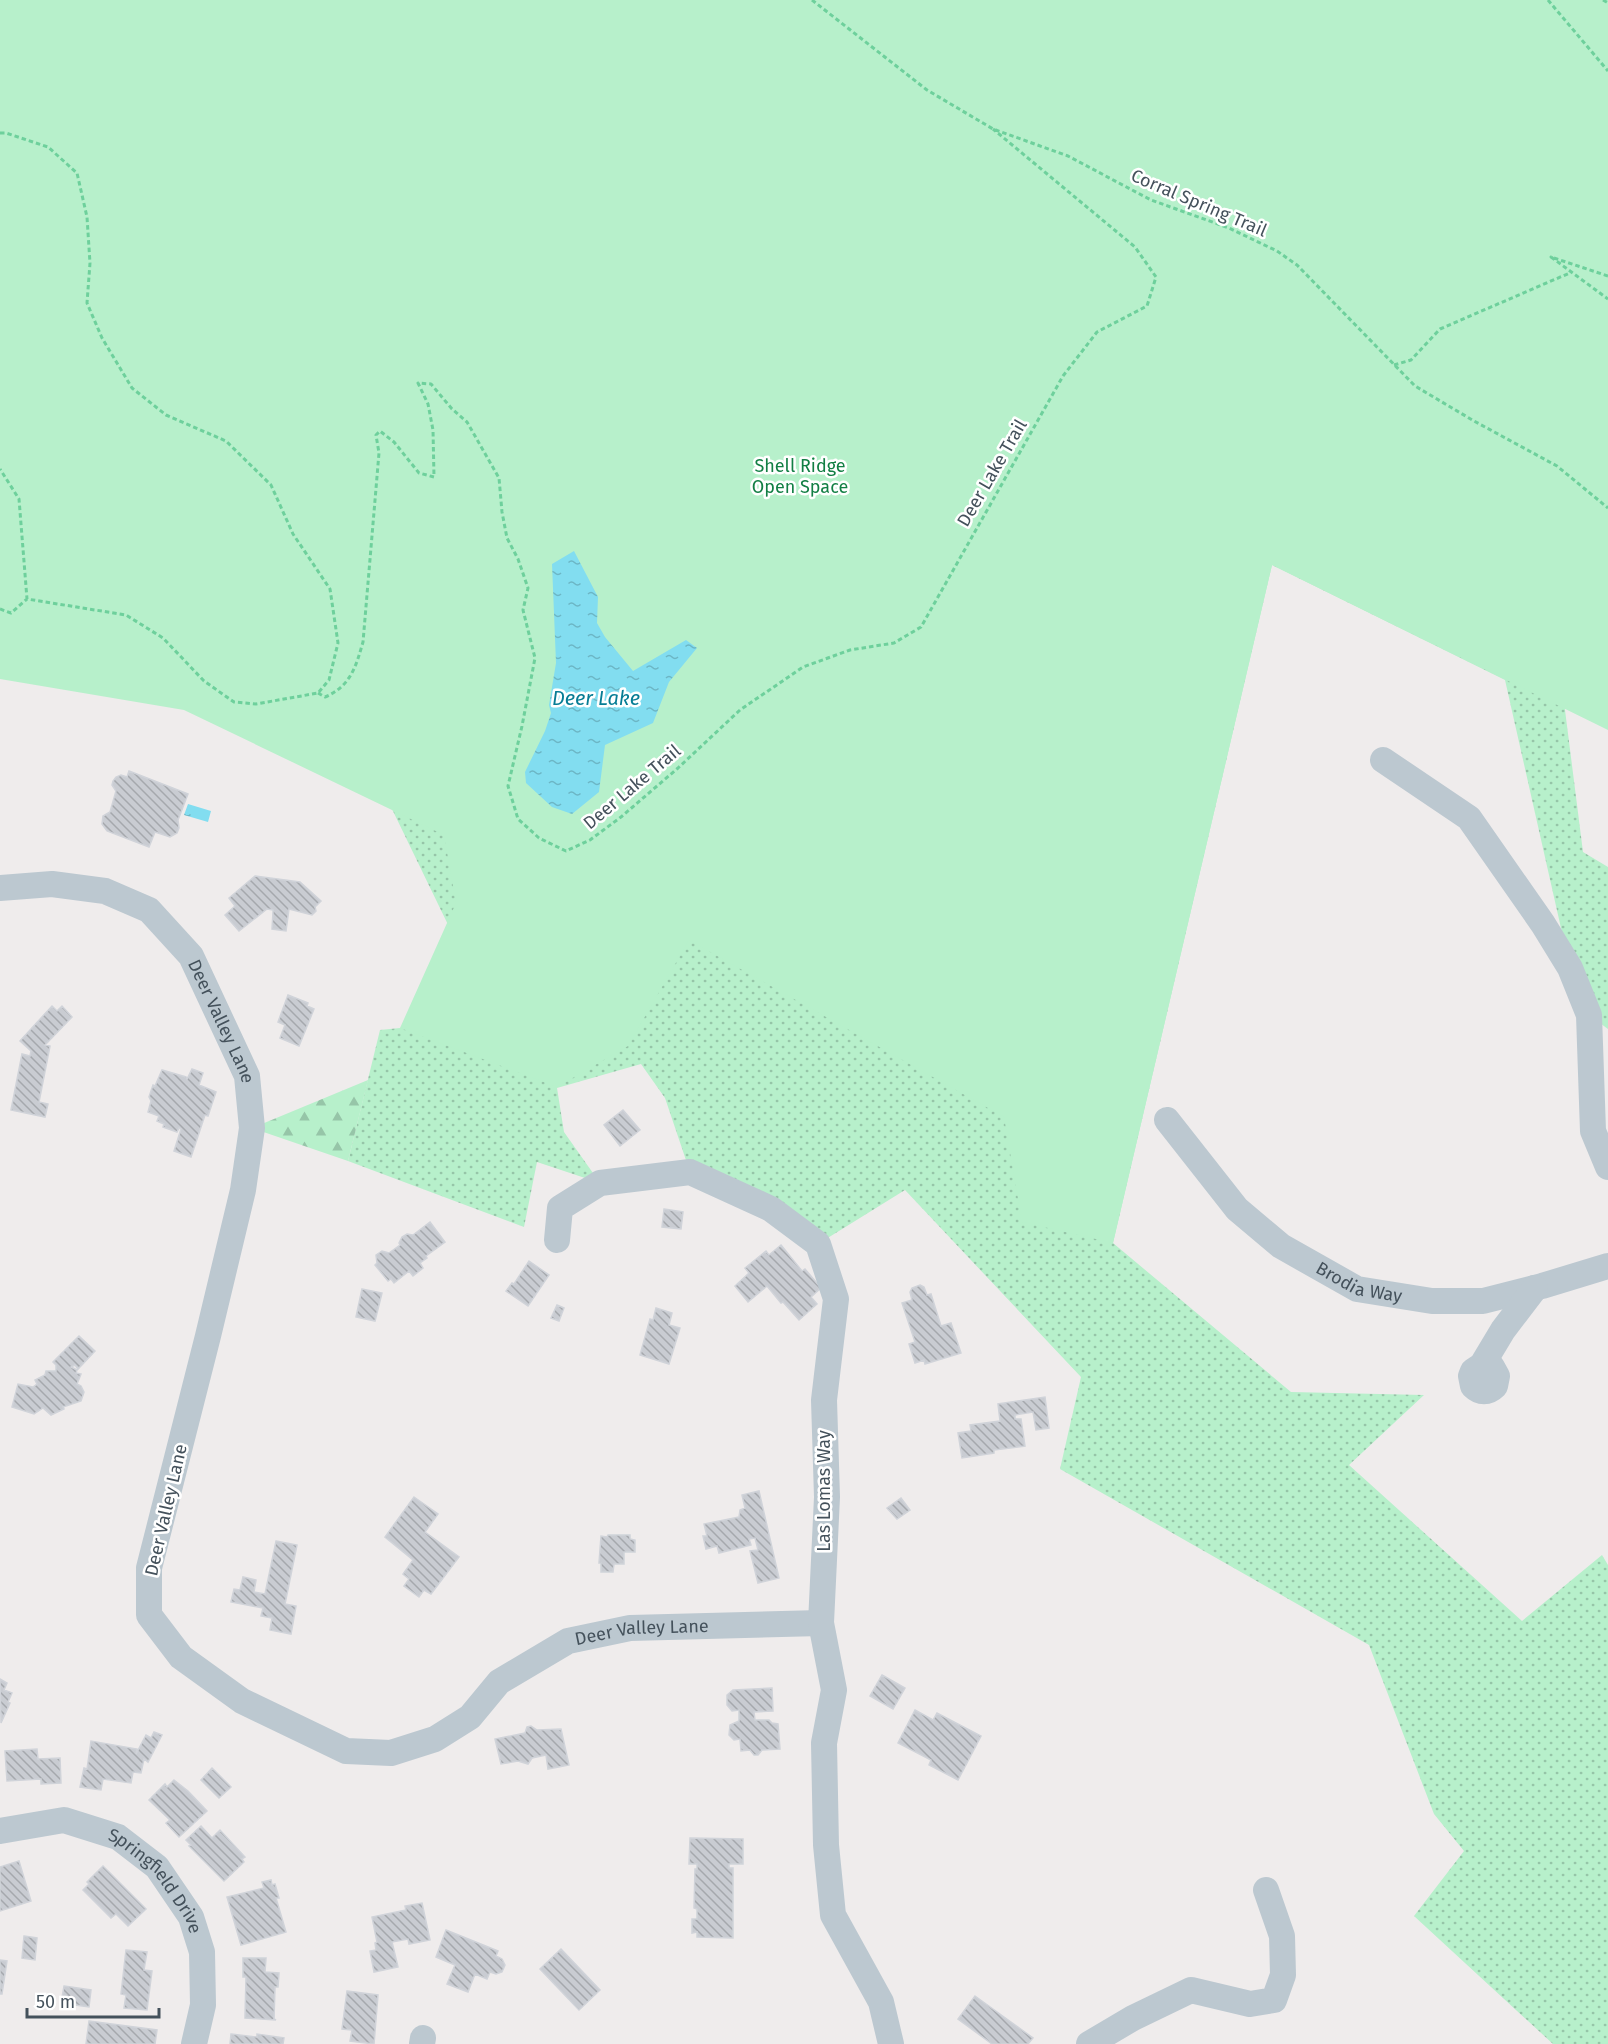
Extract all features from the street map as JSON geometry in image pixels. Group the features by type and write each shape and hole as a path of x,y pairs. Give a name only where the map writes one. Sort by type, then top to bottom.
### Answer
{"street":[{"path":"1383,760 1468,818 1543,924 1570,968 1589,1015 1593,1131 1608,1167"},
{"name":"Deer Valley Lane","path":"0,888 52,884 105,891 149,910 191,956 247,1076 252,1128 243,1190 149,1568 149,1615 181,1657 242,1701 346,1751 391,1753 435,1739 470,1717 498,1682 568,1641 630,1628 821,1623"},
{"name":"Brodia Way","path":"1167,1120 1237,1209 1281,1246 1357,1289 1432,1301 1483,1301 1608,1266"},
{"name":"Las Lomas Way","path":"557,1240 560,1208 600,1183 690,1172 771,1209 818,1244 836,1299 824,1400 827,1497 821,1623 834,1689 824,1743 826,1845 833,1915 881,2002 891,2044"},
{"path":"1482,1365 1503,1330 1535,1288"},
{"name":"Springfield Drive","path":"0,1831 64,1821 118,1837 157,1867 191,1917 202,1952 203,2005 194,2044"},
{"path":"1089,2044 1133,2018 1191,1990 1250,2004 1274,2000 1283,1975 1282,1936 1266,1890"}],"path":[{"name":"Corral Spring Trail","path":"812,0 927,90 993,129 1068,156 1151,200 1229,228 1276,251 1297,265 1415,386 1557,466 1608,508"},
{"path":"1548,0 1608,71"},
{"path":"1603,0 1608,3"},
{"name":"Deer Lake Trail","path":"318,693 325,697 336,692 355,671 363,642 379,453 376,435 380,431 394,442 419,473 434,477 433,430 428,404 417,383 431,384 452,409 467,422 499,478 507,538 528,588 523,610 535,658 508,786 518,819 539,838 566,851 590,840 621,817 678,768 740,711 802,667 850,650 894,643 921,627 1063,376 1097,332 1147,306 1156,277 1135,247 993,129"},
{"path":"0,133 48,147 77,173 87,217 90,263 87,303 102,338 132,388 166,415 226,441 271,484 293,534 330,589 338,643 329,680 318,693 256,704 234,702 204,681 163,638 126,615 27,599"},
{"path":"1608,276 1551,257 1608,299"},
{"path":"1394,365 1411,360 1440,329 1572,272"},
{"path":"0,469 19,499 27,599"},
{"path":"0,609 11,613 27,599"}],"green space":[{"name":"Shell Ridge Open Space","path":"0,0 1608,0 1565,710 1583,852 1608,867 1608,1029 1589,1015 1570,968 1505,680 1272,565 1113,1243 1291,1392 1424,1395 1349,1465 1522,1621 1602,1555 1608,1565 1608,2044 1553,2044 1414,1916 1464,1851 1434,1814 1369,1645 1060,1469 1081,1377 905,1190 818,1244 690,1172 665,1098 641,1064 557,1088 564,1132 600,1183 537,1162 524,1227 348,1161 380,1030 400,1028 485,1001"},
{"name":"Shell Ridge Open Space","path":"0,0 1608,0 1608,730 1272,565 1113,1243 1022,1222 1004,1117 689,940 628,1046 557,1087 400,1028 456,903 444,835 184,710 0,679"},
{"path":"368,1080 348,1161 252,1128"}],"water":[{"name":"Deer Lake","path":"574,551 598,597 597,623 605,637 633,671 686,640 697,648 669,682 653,723 605,745 599,792 572,814 552,807 526,783 525,772 551,713 549,705 556,663 552,564"},
{"path":"188,804 211,811 208,822 184,815"}],"building":[{"path":"129,771 188,794 178,820 177,833 170,837 155,832 149,847 107,831 102,824 103,816 110,812 116,791 112,785 113,781 121,775 127,777"},
{"path":"255,876 300,882 321,901 315,907 316,911 312,915 289,909 286,931 272,929 273,910 267,909 239,931 225,915 235,906 229,898"},
{"path":"288,995 308,1003 307,1006 314,1009 299,1046 280,1038 285,1025 278,1022"},
{"path":"52,1006 57,1011 62,1006 72,1017 45,1045 50,1046 39,1102 48,1104 45,1117 11,1110 22,1054 30,1056 31,1051 20,1041"},
{"path":"192,1069 203,1073 199,1085 216,1092 208,1116 205,1115 191,1157 174,1151 181,1129 179,1128 177,1132 163,1127 164,1124 157,1121 159,1116 148,1112 153,1085 155,1086 162,1070 187,1079"},
{"path":"623,1110 640,1130 620,1146 604,1125"},
{"path":"664,1209 683,1212 681,1229 662,1227"},
{"path":"430,1222 445,1242 426,1256 427,1258 420,1263 423,1268 413,1276 409,1271 394,1283 391,1279 388,1281 375,1265 376,1255 382,1251 389,1253 400,1245 402,1237 407,1234 413,1235"},
{"path":"781,1245 802,1271 805,1269 821,1288 811,1297 817,1304 799,1320 767,1286 748,1302 735,1286 749,1273 745,1268 766,1251 769,1255"},
{"path":"529,1261 549,1275 528,1306 506,1291 512,1283 514,1284"},
{"path":"920,1285 924,1287 927,1295 931,1294 941,1326 951,1323 961,1353 925,1364 924,1360 915,1363 909,1344 915,1342 902,1303 912,1300 910,1292 912,1288"},
{"path":"362,1289 382,1293 375,1321 356,1317"},
{"path":"557,1305 564,1308 559,1321 551,1318"},
{"path":"656,1308 672,1313 669,1325 680,1328 669,1364 640,1355 650,1319 653,1320"},
{"path":"79,1336 95,1351 78,1369 75,1365 71,1367 77,1370 76,1373 81,1374 77,1384 84,1392 81,1401 63,1407 64,1409 51,1415 43,1408 34,1414 12,1407 18,1384 33,1387 37,1384 35,1380 45,1375 46,1371 56,1371 56,1365 53,1362"},
{"path":"1045,1397 1049,1428 1036,1430 1033,1412 1015,1415 1015,1419 1021,1419 1025,1446 994,1450 994,1453 962,1458 958,1433 971,1431 970,1425 1000,1421 998,1404"},
{"path":"759,1491 779,1578 758,1583 750,1551 758,1550 755,1538 749,1539 751,1545 719,1553 717,1546 706,1549 703,1536 707,1536 704,1524 739,1517 740,1510 745,1508 742,1495"},
{"path":"414,1497 438,1514 425,1532 459,1557 431,1594 424,1590 419,1597 404,1586 409,1579 403,1574 413,1560 385,1537"},
{"path":"901,1498 910,1510 897,1519 887,1508"},
{"path":"608,1535 630,1535 630,1539 635,1540 635,1552 624,1552 624,1564 614,1564 613,1572 601,1572 601,1563 599,1563 601,1536 607,1537"},
{"path":"276,1541 297,1545 285,1604 296,1606 291,1634 270,1630 272,1618 261,1616 263,1608 231,1602 234,1589 240,1590 243,1577 256,1580 254,1592 265,1594"},
{"path":"882,1675 905,1688 893,1709 870,1696"},
{"path":"0,1679 7,1683 4,1690 12,1693 1,1723"},
{"path":"772,1688 773,1711 754,1712 755,1720 769,1720 778,1724 780,1749 762,1750 758,1755 754,1755 750,1750 741,1751 740,1739 734,1740 729,1735 730,1725 739,1721 739,1710 732,1711 727,1705 727,1695 733,1690"},
{"path":"915,1710 933,1720 937,1713 981,1736 958,1780 929,1765 931,1760 898,1743"},
{"path":"531,1726 537,1730 561,1729 569,1765 548,1769 546,1755 532,1758 528,1764 518,1761 501,1764 495,1739 525,1733 527,1727"},
{"path":"154,1732 162,1735 148,1762 144,1759 141,1773 133,1772 131,1783 103,1779 101,1790 80,1787 84,1768 87,1769 91,1741 137,1749 136,1754 146,1735 151,1738"},
{"path":"37,1749 38,1759 60,1758 61,1783 41,1784 41,1779 7,1781 5,1751"},
{"path":"212,1768 231,1787 219,1798 201,1780"},
{"path":"174,1780 207,1811 179,1837 166,1823 170,1820 149,1800 165,1784 167,1787"},
{"path":"201,1826 212,1838 220,1830 245,1857 242,1859 244,1862 224,1881 189,1846 191,1845 186,1840"},
{"path":"690,1838 743,1839 743,1864 729,1864 729,1868 733,1868 733,1938 697,1937 697,1932 692,1933 692,1919 697,1919 697,1909 694,1908 697,1864 689,1864"},
{"path":"19,1861 31,1901 0,1911 0,1867"},
{"path":"103,1866 146,1909 128,1926 116,1914 111,1918 83,1890 89,1884 87,1882"},
{"path":"271,1880 272,1885 275,1884 279,1898 276,1898 286,1932 241,1945 227,1897 264,1888 262,1882"},
{"path":"422,1903 430,1940 409,1944 408,1939 392,1942 398,1967 374,1972 370,1951 376,1950 375,1943 377,1942 372,1917 406,1910 405,1906"},
{"path":"446,1930 498,1951 496,1956 502,1959 505,1965 502,1972 496,1974 490,1972 487,1979 475,1974 468,1992 447,1984 455,1965 436,1957"},
{"path":"24,1936 37,1938 35,1960 22,1958"},
{"path":"561,1949 600,1990 579,2010 540,1969"},
{"path":"126,1950 147,1952 144,1970 152,1971 147,2010 124,2008 126,1995 121,1994"},
{"path":"243,1958 266,1958 265,1972 279,1973 278,1987 275,1987 274,2019 276,2020 245,2018 246,1977 243,1977"},
{"path":"0,1960 7,1961 2,1994 0,1994"},
{"path":"64,1986 91,1990 89,2007 61,2003"},
{"path":"347,1991 378,1995 374,2044 350,2041 352,2030 342,2029"},
{"path":"975,1996 1033,2038 1028,2044 992,2044 958,2019"},
{"path":"89,2021 157,2030 155,2044 86,2044"},
{"path":"231,2034 257,2037 257,2034 284,2038 283,2044 230,2044"}]}
